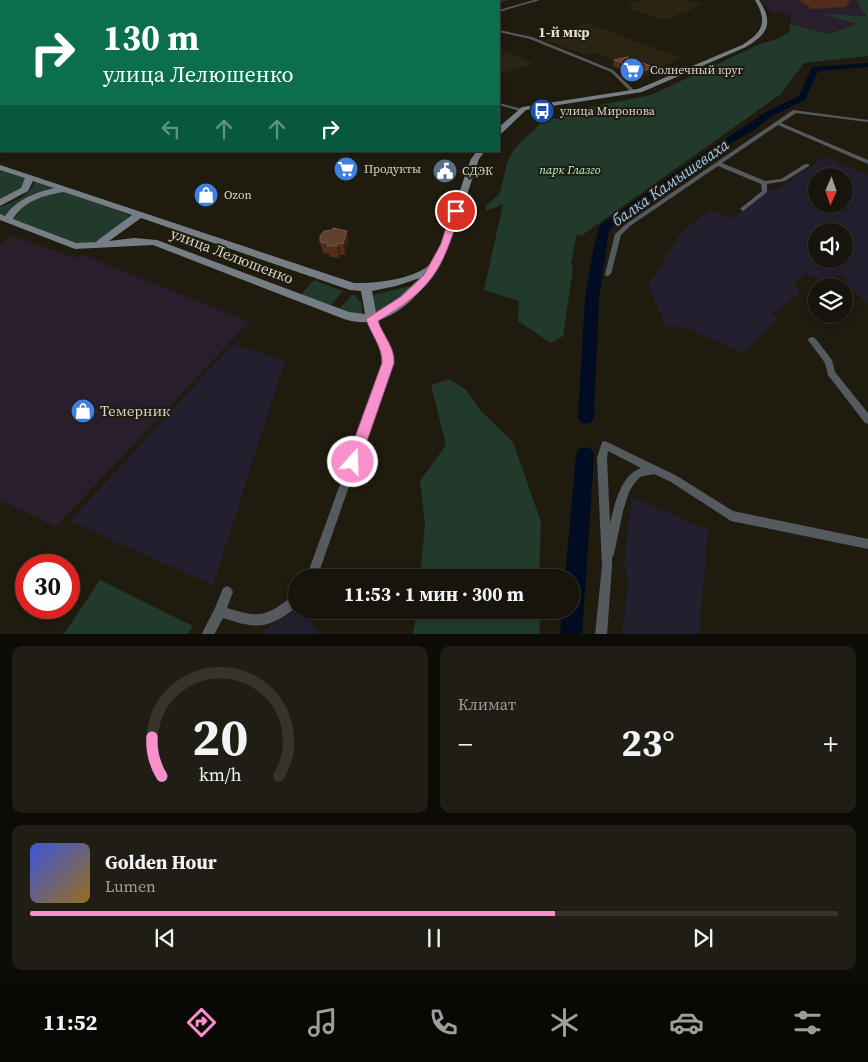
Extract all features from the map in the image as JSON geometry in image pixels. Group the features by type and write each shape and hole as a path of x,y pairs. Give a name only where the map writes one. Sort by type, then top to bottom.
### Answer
{"street":[{"path":"500,11 538,0"},
{"path":"500,104 520,110 644,89 754,40 762,33 766,20 765,11 756,0"},
{"path":"500,31 544,43 612,71 627,83 634,92"},
{"path":"627,83 644,89"},
{"path":"500,129 520,110"},
{"path":"608,274 618,234 795,111 868,121"},
{"path":"777,122 868,162"},
{"path":"372,319 406,299 424,283 436,266 468,174 480,152"},
{"path":"719,164 764,184 783,180 807,164"},
{"name":"улица Лелюшенко","path":"0,166 354,287 366,288 410,279 436,266"},
{"path":"0,203 25,189 30,177"},
{"path":"743,209 765,191 764,184"},
{"path":"4,219 13,210 30,199 49,192 66,189"},
{"path":"95,246 140,214"},
{"name":"улица Лелюшенко","path":"4,219 75,246 95,246 129,240 154,242 348,316 372,319"},
{"path":"314,569 388,363 388,353 376,333 366,288"},
{"path":"812,340 829,362 831,373 838,384 868,420"},
{"path":"607,566 602,458 605,445 652,470 674,479 731,516 868,544"},
{"path":"601,634 607,566 620,504 630,482 638,473 652,470"},
{"path":"207,634 220,611 227,592"},
{"path":"220,611 254,622 264,622 288,606"}],"shaded area":[{"path":"642,0 683,0 704,4 665,20 630,9 632,6 627,4"},
{"path":"760,0 856,0 867,16 825,15 858,23 828,34 790,24 790,13 772,12"},
{"path":"586,23 682,58 660,67 643,61 637,63 615,61 597,53 586,55 544,40"},
{"path":"500,48 512,54 534,64 500,74"},
{"path":"824,157 851,168 808,168"},
{"path":"808,168 808,213 853,213 853,169 868,175 868,303 853,291 853,278 845,278 844,276 815,278 806,273 794,283 800,293 772,314 778,319 742,353 687,328 666,326 648,286 680,234 710,209 732,219 767,191 778,189"},
{"name":"Темерник","path":"13,236 75,258 82,254 249,322 56,527 0,500 0,245"},
{"path":"233,344 285,361 213,585 70,521"},
{"path":"632,497 708,530 699,634 622,634 629,581 624,562"},
{"path":"288,614 288,619 310,619 318,634 258,634"}],"green space":[{"name":"парк Глазго","path":"856,0 868,0 868,56 804,63 781,94 581,236 577,234 571,263 573,268 563,336 551,343 518,321 519,301 484,290 503,204 486,211 486,206 500,193 507,163 514,149 547,117 559,118 570,113 568,111 651,95 760,44 777,39 789,32 790,24 828,34 857,24 821,14 866,16"},
{"path":"0,169 25,177 27,181 23,189 0,201"},
{"path":"36,180 59,189 29,197 4,216 0,214 0,207 26,194"},
{"path":"66,192 129,215 128,218 94,243 77,245 14,220 28,203 43,196"},
{"path":"314,280 343,291 330,306 301,295"},
{"path":"410,286 411,290 377,314 372,295"},
{"path":"353,294 362,303 362,317 339,309"},
{"path":"449,379 466,390 481,411 513,442 541,522 539,569 421,569 425,524 420,481 446,445 431,385"},
{"path":"100,580 193,626 188,634 64,634 74,619 80,619 80,610"},
{"path":"416,619 539,619 540,634 413,634"}],"building":[{"path":"627,57 654,67 644,71 614,60"},
{"path":"333,228 347,231 343,244 338,243 337,246 327,246 328,243 320,242 320,236 324,231 332,230"}],"waterway":[{"name":"балка Камышеваха","path":"586,417 592,298 604,228 717,148 751,128 771,113 802,98 815,69 868,65"},
{"name":"балка Камышеваха","path":"571,634 585,455"}],"place":[{"name":"Солнечный круг","path":"632,70"},
{"name":"улица Миронова","path":"542,111"},
{"name":"Продукты","path":"346,169"},
{"name":"СДЭК","path":"445,171"},
{"name":"Ozon","path":"206,195"},
{"name":"Темерник","path":"83,411"}],"district":[{"name":"1-й мкр","path":"564,32"}],"route":[{"path":"353,462 388,363 388,353 376,333 372,319 406,299 428,278 446,244 456,211"}]}
